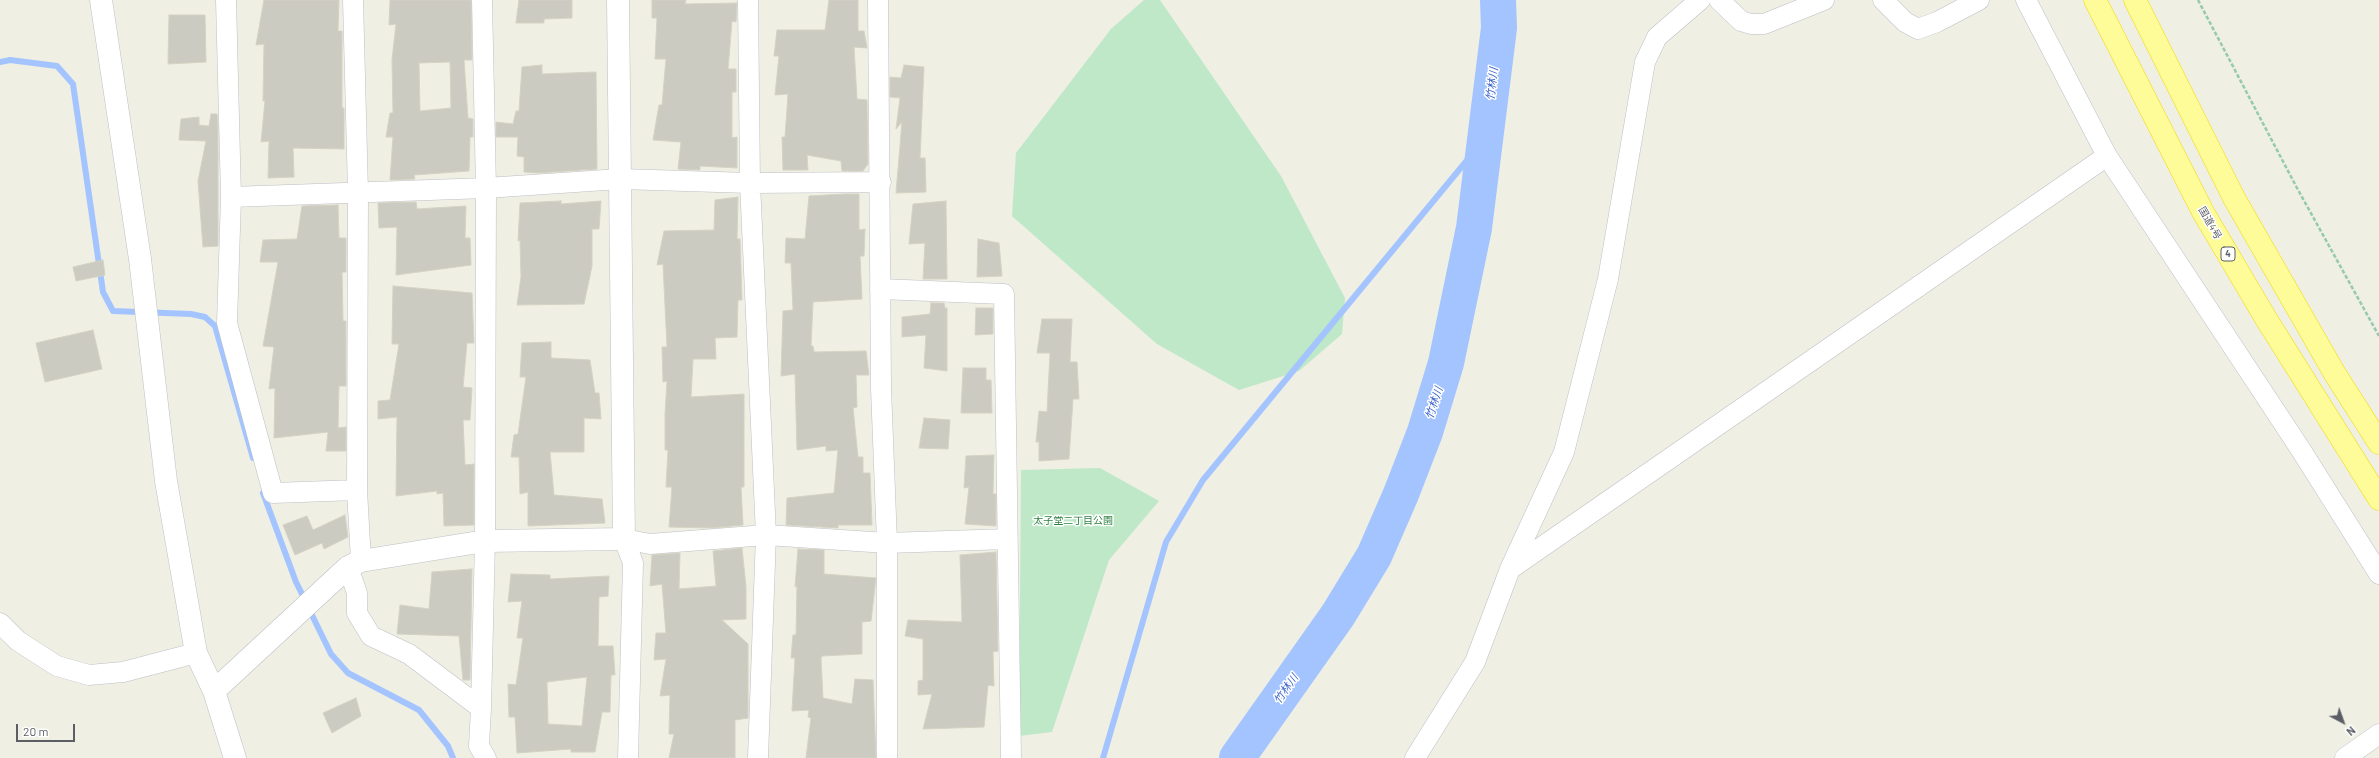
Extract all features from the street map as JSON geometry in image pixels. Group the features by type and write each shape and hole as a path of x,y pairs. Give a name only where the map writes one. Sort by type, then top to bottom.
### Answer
{"highway":[{"name":"国道4号","path":"2095,0 2203,212 2265,317 2379,499"},
{"path":"2135,0 2234,198 2335,374 2379,443"}],"street":[{"path":"101,0 145,298 166,481 196,653 214,691 234,758"},
{"path":"226,0 231,197 228,323 273,493 357,490"},
{"path":"353,0 358,192 357,490 354,564 357,593 357,613 371,636 410,654 481,708"},
{"path":"482,0 486,188 485,541 479,746 486,758"},
{"path":"618,0 624,539 633,563 628,758"},
{"path":"748,0 750,183 766,535 758,758"},
{"path":"878,0 880,289 887,543 887,758"},
{"path":"1415,758 1475,662 1510,569 1566,444 1608,279 1645,62 1657,36 1700,0"},
{"path":"1719,0 1741,21 1751,24 1764,24 1824,0"},
{"path":"1884,0 1905,22 1918,29 1937,22 1980,0"},
{"path":"2026,0 2107,156 2301,450 2379,574"},
{"path":"1510,569 2107,156"},
{"path":"231,197 486,188 620,179 750,183 880,182"},
{"path":"880,289 1004,294 1011,758"},
{"path":"214,691 354,564 485,541 624,539 650,544 766,535 887,543 1007,539"},
{"path":"0,623 18,641 56,666 89,675 123,672 196,653"},
{"path":"2345,758 2379,734"}],"path":[{"path":"2198,0 2297,188 2379,336"}],"green space":[{"path":"1144,0 1160,0 1281,176 1345,298 1342,334 1299,371 1239,390 1157,344 1012,216 1016,153 1111,29"},
{"name":"太子堂二丁目公園","path":"1100,468 1159,501 1109,560 1052,732 1019,736 1021,470"}],"building":[{"path":"264,0 339,0 338,31 342,31 342,108 344,108 344,149 293,148 294,177 268,178 269,141 261,142 265,101 263,101 264,44 256,45"},
{"path":"390,0 471,0 472,60 464,60 468,118 473,119 473,137 470,137 469,171 414,175 415,179 390,180 393,137 386,137 390,113 393,113 392,60 396,24 389,25","holes":["450,62 451,108 420,111 419,63"]},
{"path":"519,0 572,0 572,18 544,19 544,23 516,23"},
{"path":"652,0 686,0 685,4 737,3 736,22 732,21 728,69 736,69 736,92 732,92 732,138 737,137 737,168 700,166 700,170 678,169 681,142 653,140 659,105 662,105 666,59 655,59 657,18 652,18"},
{"path":"829,0 858,0 858,31 864,31 867,48 854,47 857,99 867,100 868,164 863,171 842,171 841,161 807,155 808,170 783,170 782,137 785,137 788,94 775,95 779,56 774,56 777,30 825,30"},
{"path":"169,15 205,15 206,62 168,64"},
{"path":"542,65 542,74 596,72 597,169 538,173 524,172 524,157 517,156 518,137 496,137 496,122 513,124 516,111 519,111 522,67"},
{"path":"904,65 924,67 920,158 925,158 926,192 896,193 902,122 896,129 900,98 890,97 890,77 901,78"},
{"path":"211,114 217,114 218,127 218,246 203,247 198,181 206,141 179,140 181,119 199,117 199,125 209,126"},
{"path":"859,194 859,230 865,229 864,256 860,256 862,299 813,302 811,346 813,346 814,352 866,351 869,375 856,375 857,407 853,408 858,457 863,457 863,473 870,473 872,525 838,525 838,528 786,525 787,498 834,493 838,450 826,451 826,446 797,450 795,374 781,376 783,311 793,310 791,263 785,263 786,238 805,239 809,196"},
{"path":"738,197 737,239 740,239 742,300 738,300 737,337 715,338 716,359 693,359 691,397 744,394 744,487 741,487 743,525 712,528 669,527 672,487 666,487 668,450 665,450 665,415 667,381 663,382 662,347 667,347 663,264 657,265 664,231 714,230 715,200"},
{"path":"561,201 561,204 601,201 599,229 592,229 592,266 584,304 517,305 521,277 520,240 518,241 520,203"},
{"path":"946,201 947,279 923,279 925,243 909,244 913,204"},
{"path":"416,202 417,209 466,206 465,238 470,238 471,265 396,275 397,227 379,228 378,203"},
{"path":"338,205 339,238 346,238 346,272 342,272 343,321 346,321 346,386 339,386 338,428 346,427 346,451 326,451 328,432 274,438 275,388 269,389 274,347 263,346 278,262 260,262 263,240 297,239 302,206"},
{"path":"978,239 999,243 1002,276 977,277"},
{"path":"103,260 105,275 76,281 73,267"},
{"path":"393,286 472,293 474,343 467,343 463,387 472,388 470,420 463,420 465,465 474,464 474,525 444,526 443,493 437,494 437,491 396,496 397,417 378,419 378,401 390,400 399,344 392,344"},
{"path":"931,303 944,303 945,308 947,308 947,371 924,368 926,335 902,337 902,317 930,314"},
{"path":"976,308 993,308 993,334 975,335"},
{"path":"1042,319 1072,319 1070,362 1077,362 1079,399 1073,399 1069,459 1039,461 1039,442 1036,442 1039,411 1047,412 1050,353 1037,353"},
{"path":"93,330 102,369 45,382 36,343"},
{"path":"551,342 551,358 590,360 595,393 599,393 601,419 584,418 584,452 550,452 554,495 602,499 605,523 528,526 528,492 520,494 519,457 511,457 514,435 518,434 526,377 520,377 522,343"},
{"path":"963,368 986,368 986,380 991,380 992,413 961,413"},
{"path":"924,418 950,420 948,449 919,448"},
{"path":"994,455 993,494 996,494 996,526 965,524 969,487 964,488 966,456"},
{"path":"345,515 348,537 324,549 322,543 295,555 283,525 307,516 313,530"},
{"path":"742,548 746,587 746,619 722,620 748,644 748,718 735,720 735,758 669,758 674,734 669,734 670,695 660,696 666,659 654,660 656,633 666,633 662,584 650,586 652,555 680,553 679,589 716,586 713,551"},
{"path":"798,549 824,550 824,574 876,578 871,621 862,622 862,654 822,656 821,659 823,698 852,704 855,679 873,680 876,758 806,758 811,718 808,717 809,710 792,711 795,658 791,658 793,635 796,635 797,586 795,587"},
{"path":"996,552 998,651 993,652 994,686 988,685 984,727 923,729 932,694 918,695 918,681 923,680 923,639 905,636 908,620 962,622 960,555"},
{"path":"472,569 470,680 463,680 459,636 397,634 400,605 429,609 432,572"},
{"path":"511,574 550,575 550,579 609,576 608,596 599,597 598,646 613,646 615,675 611,675 610,712 602,712 595,752 571,752 571,749 517,753 515,717 509,717 508,684 516,685 523,638 517,638 522,601 508,602","holes":["587,677 582,726 548,724 547,682"]},
{"path":"356,698 361,716 332,733 323,713"}],"waterway":[{"name":"竹林川","path":"1237,758 1338,615 1374,556 1401,494 1425,432 1446,363 1474,228 1499,28 1498,0"},
{"path":"0,62 10,60 57,66 73,84 103,292 113,311 191,314 205,317 215,326 253,458"},
{"path":"1103,758 1166,542 1203,480 1478,147 1484,142"},
{"path":"263,493 296,582 305,600"},
{"path":"309,609 331,654 348,673 419,710 448,746 453,758"}]}
